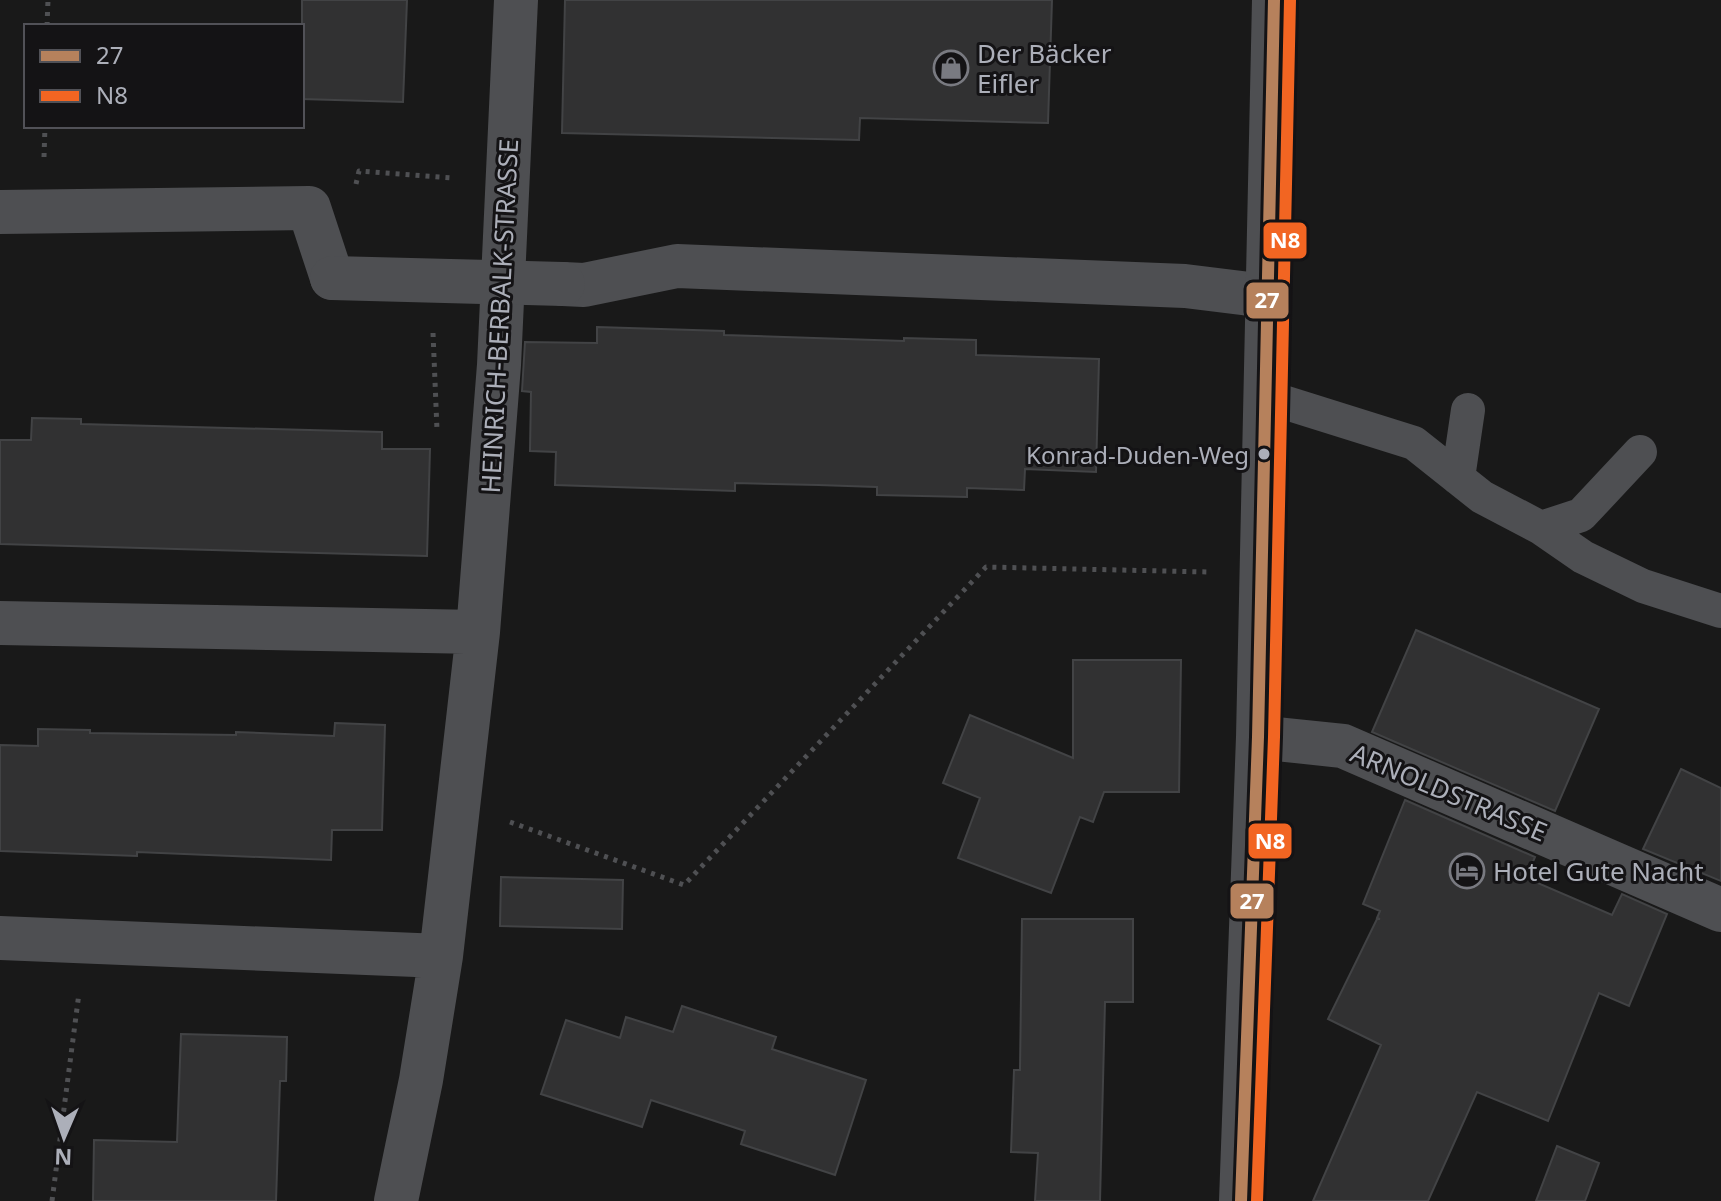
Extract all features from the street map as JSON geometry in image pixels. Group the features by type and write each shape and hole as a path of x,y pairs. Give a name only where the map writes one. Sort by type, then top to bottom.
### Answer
{"street":[{"name":"HEINRICH-BERBALK-STRASSE","path":"396,1201 421,1080 441,956 478,632 499,365 516,0"},
{"path":"1241,1201 1258,737 1274,0"},
{"path":"0,212 309,208 332,278 584,285 677,266 1185,286 1266,296"},
{"path":"0,623 478,632"},
{"name":"ARNOLDSTRASSE","path":"1258,737 1343,746 1721,910"},
{"path":"0,938 441,956"}],"lane":[{"path":"1264,396 1414,443 1482,497 1541,528 1583,557 1643,586 1721,611"},
{"path":"1458,478 1468,410"},
{"path":"1541,528 1581,515 1640,452"}],"path":[{"path":"47,24 48,0"},
{"path":"355,186 359,171 453,180 454,165"},
{"path":"458,803 684,885 986,567 1261,573"},
{"path":"52,1201 86,941"}],"building":[{"path":"302,0 407,0 403,102 304,99"},
{"path":"565,0 1052,0 1048,123 860,118 859,140 562,133"},
{"path":"597,327 724,331 724,335 904,341 904,338 976,340 976,355 1099,359 1096,472 1025,469 1024,490 967,488 967,497 877,495 877,487 818,485 735,483 735,491 555,485 556,452 530,451 531,392 522,391 525,342 597,343"},
{"path":"32,418 81,419 81,424 382,432 382,449 430,449 427,556 0,544 0,440 31,440"},
{"path":"1416,630 1599,709 1555,811 1372,732"},
{"path":"1073,660 1181,660 1179,792 1104,792 1093,822 1080,817 1051,893 958,858 980,798 943,783 970,715 1073,758"},
{"path":"335,723 385,725 382,830 332,830 331,860 137,852 137,856 0,851 0,745 38,746 38,729 90,730 90,733 236,735 236,732 334,736"},
{"path":"1681,769 1721,788 1721,881 1643,849"},
{"path":"1405,800 1535,857 1526,878 1612,915 1622,894 1667,914 1629,1006 1599,993 1548,1121 1477,1092 1428,1201 1313,1201 1381,1045 1328,1019 1377,919 1380,919 1377,918 1380,911 1363,904"},
{"path":"501,877 623,880 622,929 500,926"},
{"path":"1022,919 1133,919 1133,1002 1105,1002 1100,1201 1035,1201 1038,1153 1011,1152 1014,1070 1020,1070"},
{"path":"682,1006 776,1037 772,1049 866,1080 835,1175 741,1144 745,1131 651,1100 642,1127 541,1094 566,1020 620,1038 626,1017 673,1032"},
{"path":"181,1034 287,1037 286,1081 280,1081 276,1201 93,1201 94,1140 177,1142"},
{"path":"1557,1146 1599,1163 1585,1201 1536,1201"}],"transit line":[{"name":"27","path":"1241,1201 1258,737 1274,0"},
{"name":"N8","path":"1257,1201 1274,737 1290,0"}],"place":[{"name":"Der Bäcker Eifler","path":"951,68"},
{"name":"Konrad-Duden-Weg","path":"1264,454"},
{"name":"Hotel Gute Nacht","path":"1467,871"}]}
